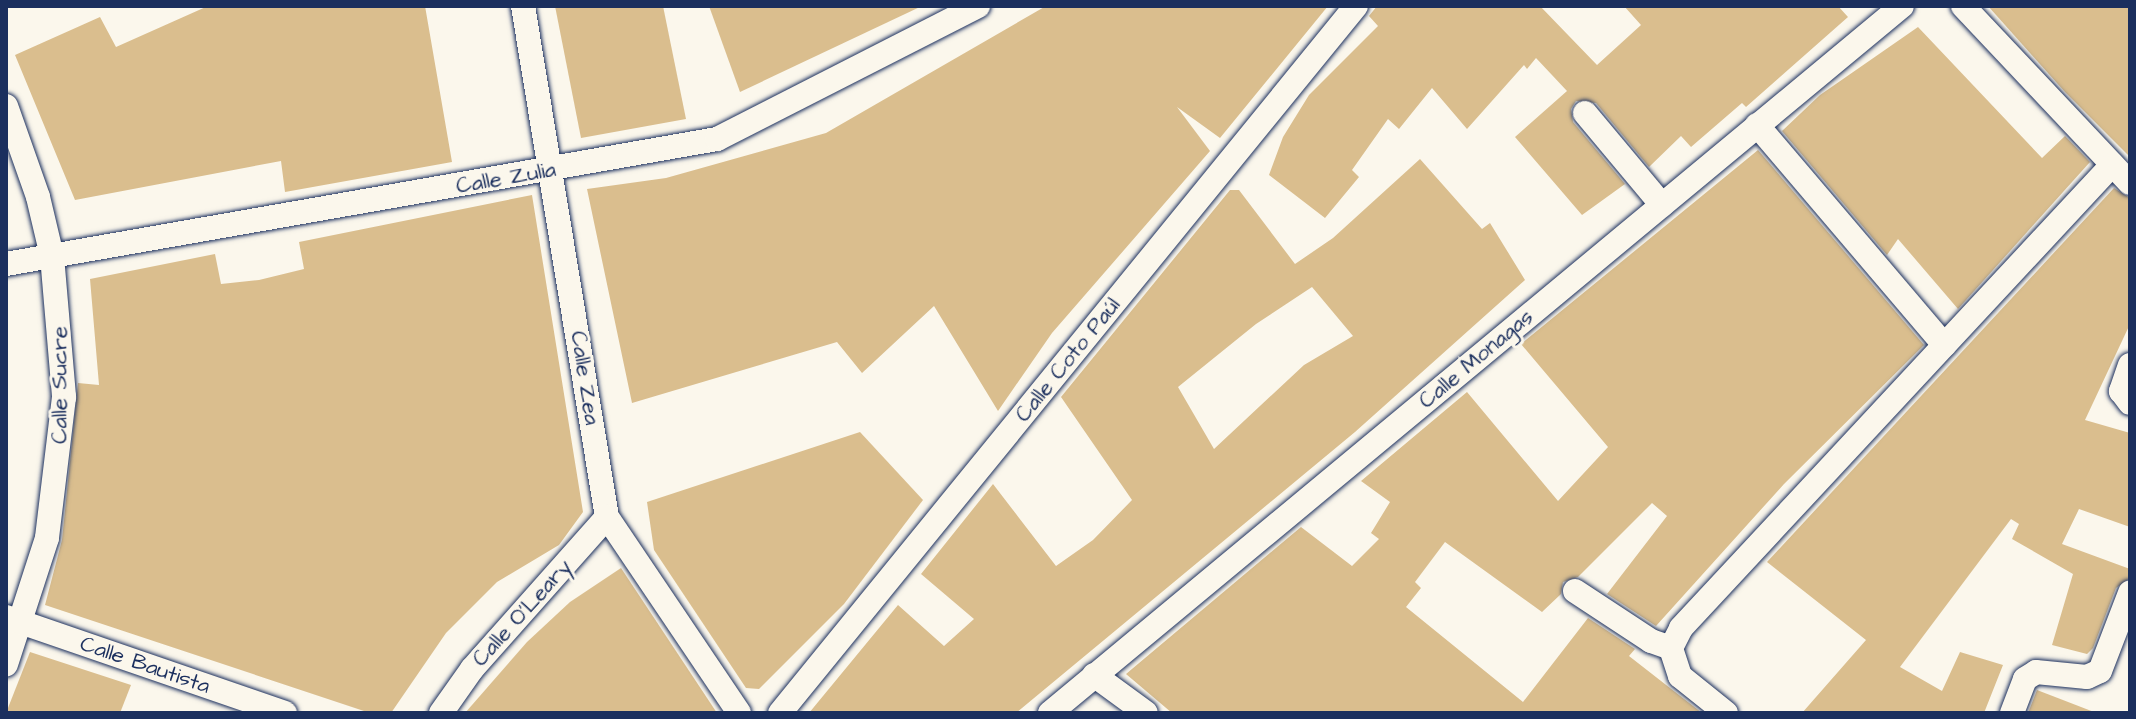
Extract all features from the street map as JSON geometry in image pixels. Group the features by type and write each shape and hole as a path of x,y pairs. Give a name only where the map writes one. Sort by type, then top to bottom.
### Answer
{"street":[{"name":"Calle Zea","path":"523,6 607,517 739,713"},
{"name":"Calle Zulia","path":"6,264 717,139 978,6"},
{"name":"Calle Coto Paúl","path":"780,713 1356,6"},
{"name":"Calle Monagas","path":"1050,713 1902,6"},
{"path":"1963,6 2130,183"},
{"name":"Calle Sucre","path":"6,106 38,197 52,256 63,350 61,445 47,538 14,620 6,664"},
{"path":"1585,113 1662,205"},
{"path":"1757,125 1944,345"},
{"path":"1726,713 1680,676 1671,648 1681,628 2112,165"},
{"path":"2130,365 2121,391 2130,403"},
{"name":"Calle O'Leary","path":"441,713 472,669 607,517"},
{"path":"1575,591 1651,641 1671,648"},
{"path":"2012,713 2025,679 2036,672 2087,677 2100,671 2130,593"},
{"name":"Calle Bautista","path":"14,620 285,713"},
{"path":"1094,675 1146,713"}],"building":[{"path":"208,6 425,6 452,162 285,192 281,161 75,200 15,55 100,17 116,47"},
{"path":"555,6 663,6 686,119 581,138"},
{"path":"709,6 922,6 740,92"},
{"path":"1046,6 1328,6 1220,138 1177,107 1210,151 1052,333 998,411 934,306 862,373 837,342 632,403 587,189 666,178 826,133"},
{"path":"1377,6 1540,6 1597,65 1641,25 1624,6 1838,6 1848,17 1746,107 1742,103 1691,147 1681,136 1649,167 1596,103 1576,101 1571,109 1573,122 1625,184 1582,215 1515,137 1567,91 1536,58 1527,69 1524,65 1467,129 1432,88 1399,129 1388,119 1352,170 1359,177 1325,218 1269,175 1283,137 1309,95 1378,26 1369,16"},
{"path":"1988,6 2130,6 2130,157 2065,92"},
{"path":"1918,27 2042,158 2065,136 2090,162 1958,309 1898,239 1887,255 1782,131 1820,95"},
{"path":"1758,150 1924,345 1784,484 1656,626 1607,594 1667,516 1652,503 1578,577 1563,582 1561,594 1542,612 1445,542 1415,582 1421,588 1406,607 1523,702 1588,618 1635,649 1629,656 1702,713 1172,713 1126,674 1301,527 1352,566 1379,539 1371,533 1390,502 1361,481 1467,392 1558,501 1608,447 1521,344"},
{"path":"1420,159 1482,229 1490,223 1525,280 1355,432 1016,713 809,713 898,605 944,646 974,619 921,574 993,484 1056,566 1093,540 1132,500 1061,397 1230,190 1239,190 1295,264 1333,238","holes":["1312,287 1353,336 1304,365 1214,449 1178,387 1256,324"]},
{"path":"2114,188 2130,198 2130,324 2085,420 2130,433 2130,527 2079,509 2062,544 2130,569 2130,578 2116,588 2093,648 2087,654 2052,645 2073,574 2012,539 2019,524 2011,519 1900,667 1942,691 1960,652 2003,665 1984,713 1802,713 1866,640 1767,562"},
{"path":"532,195 583,512 559,545 497,582 446,633 391,713 370,713 45,605 62,540 78,383 99,385 90,279 215,254 221,284 259,280 304,269 299,242"},
{"path":"860,432 923,500 844,604 759,689 746,688 654,550 647,502"},
{"path":"621,568 717,713 465,713 527,642 570,602"},
{"path":"30,652 131,685 120,713 6,713"},
{"path":"2037,690 2094,712 2028,713"}]}
